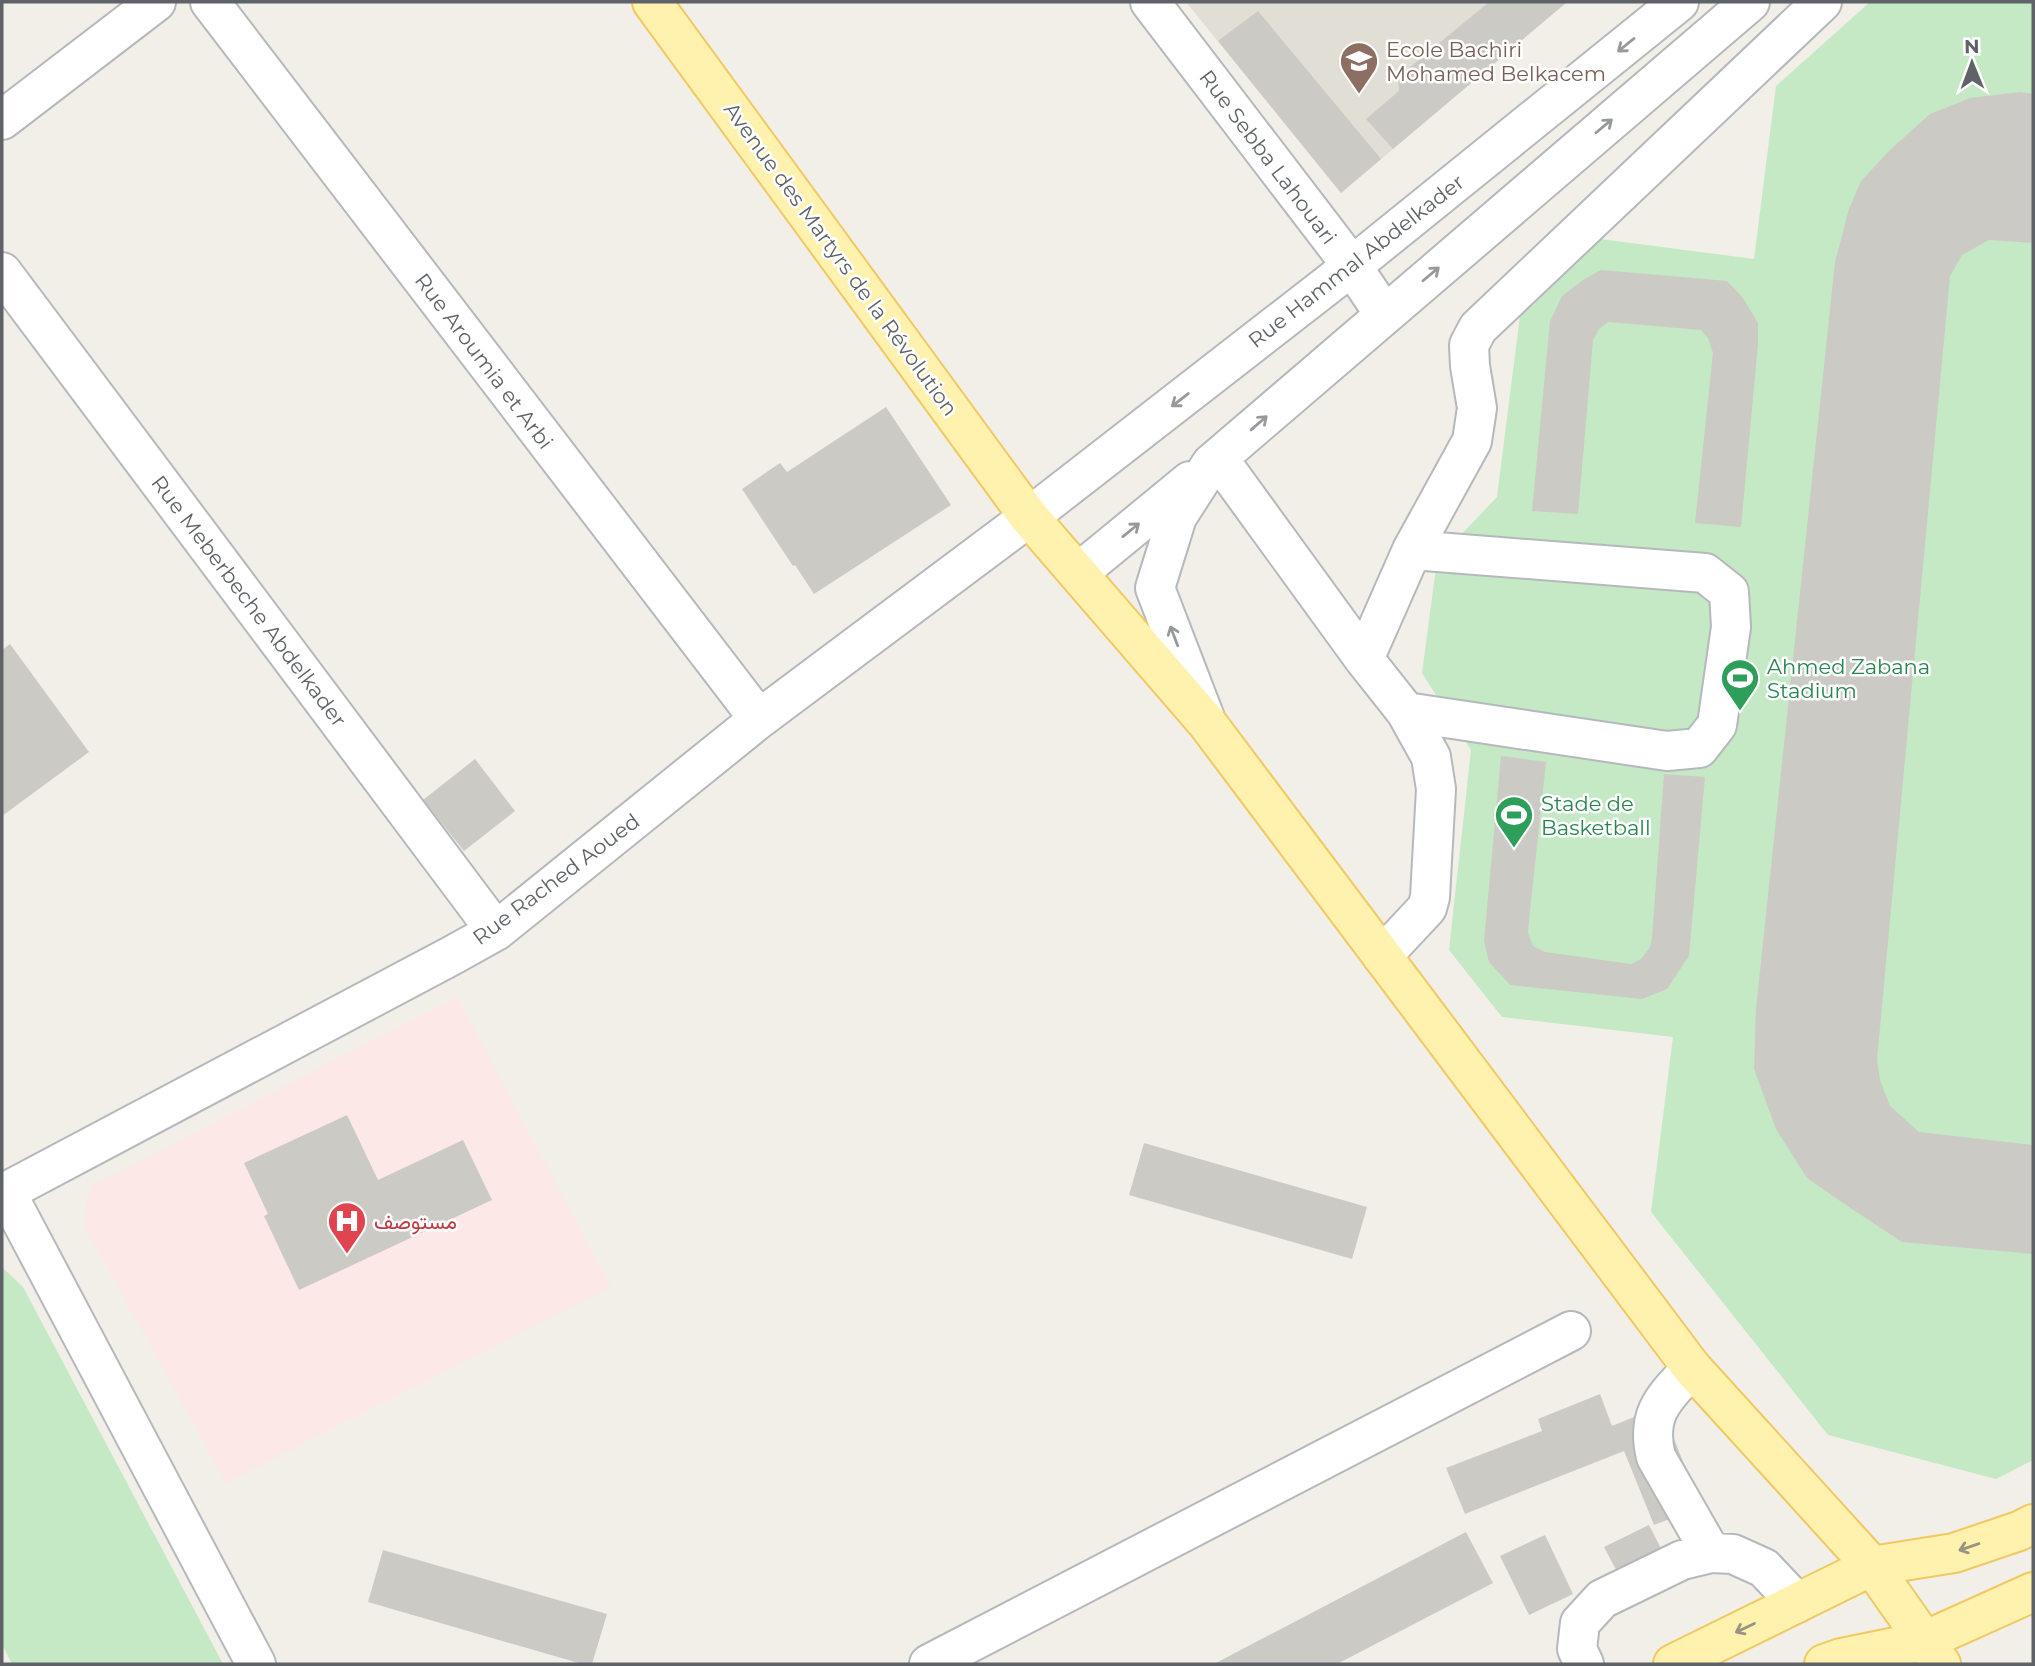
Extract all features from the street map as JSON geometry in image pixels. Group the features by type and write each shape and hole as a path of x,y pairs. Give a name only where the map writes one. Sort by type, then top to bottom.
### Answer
{"main road":[{"name":"Avenue des Martyrs de la Révolution","path":"652,2 1029,517 1207,723 1692,1368 1872,1566 1932,1652"},
{"path":"1673,1664 1872,1566 1954,1553 2033,1524"},
{"path":"1824,1664 1841,1658 1932,1652 2033,1592"}],"street":[{"path":"2,120 156,2"},
{"name":"Rue Aroumia et Arbi","path":"210,2 759,719"},
{"name":"Rue Sebba Lahouari","path":"1150,2 1352,266 1384,314"},
{"name":"Rue Hammal Abdelkader","path":"1029,517 1352,266 1679,2"},
{"path":"1078,573 1214,461 1750,2"},
{"path":"1364,659 1412,550 1472,441 1477,408 1469,345 1478,328 1822,2"},
{"name":"Rue Meberbeche Abdelkader","path":"2,272 496,931"},
{"path":"1214,461 1406,712 1432,757 1436,789 1430,897 1427,908 1382,956"},
{"path":"1207,723 1155,588 1177,517 1214,461"},
{"name":"Rue Rached Aoued","path":"4,1193 496,931 759,719 1029,517"},
{"path":"1406,712 1667,751 1699,748 1717,725 1731,627 1729,592 1705,573 1412,550"},
{"path":"4,1193 256,1664"},
{"path":"929,1664 1571,1331"},
{"path":"1692,1368 1666,1396 1655,1414 1651,1440 1656,1457 1711,1553"},
{"path":"1584,1664 1577,1648 1580,1623 1602,1599 1682,1560 1711,1553 1733,1554 1764,1568 1797,1603"}],"shaded area":[{"name":"Ecole Bachiri Mohamed Belkacem","path":"1186,2 1567,2 1341,193"},
{"name":"مستوصف","path":"457,997 611,1287 226,1483 83,1224 90,1187"}],"green space":[{"name":"Ahmed Zabana Stadium","path":"1870,2 2033,2 2033,1460 1996,1479 1828,1435 1651,1212 1673,1037 1502,1017 1449,950 1471,750 1422,673 1437,560 1497,497 1524,284 1585,237 1754,259 1776,86"},
{"path":"2,1267 23,1287 223,1664 12,1664 2,1644"}],"building":[{"path":"1489,2 1567,2 1393,149 1366,119 1399,91 1398,77"},
{"path":"1258,11 1381,159 1341,193 1218,41"},
{"path":"2020,92 2033,94 2033,243 1989,240 1962,255 1950,276 1877,1060 1880,1080 1890,1106 1919,1132 2033,1145 2033,1254 1902,1242 1846,1205 1807,1178 1776,1129 1754,1069 1756,1009 1835,262 1849,209 1861,181 1930,114 1970,98"},
{"path":"1601,270 1727,281 1743,298 1758,323 1741,527 1695,523 1713,353 1708,338 1701,330 1608,322 1599,329 1593,340 1578,514 1532,511 1550,321 1562,296"},
{"path":"886,407 951,505 814,594 742,489 780,463 787,472"},
{"path":"10,644 89,752 2,816 2,650"},
{"name":"Stade de Basketball","path":"1501,756 1546,762 1528,933 1533,946 1545,952 1631,964 1641,959 1650,947 1652,938 1664,774 1705,777 1689,956 1667,989 1642,999 1510,985 1489,962 1484,941"},
{"path":"475,759 515,811 464,851 423,800"},
{"path":"347,1115 378,1180 463,1140 492,1200 299,1290 264,1216 268,1214 244,1163"},
{"path":"1144,1143 1367,1207 1352,1259 1129,1195"},
{"path":"1600,1394 1612,1426 1661,1406 1701,1507 1654,1525 1624,1451 1465,1514 1446,1468 1542,1431 1538,1419"},
{"path":"1649,1525 1666,1558 1622,1581 1604,1547"},
{"path":"1466,1532 1493,1583 1337,1664 1214,1664"},
{"path":"1545,1535 1573,1594 1529,1615 1500,1556"},
{"path":"383,1550 607,1614 592,1664 582,1664 368,1602"}],"place":[{"name":"Ecole Bachiri Mohamed Belkacem","path":"1359,95"},
{"name":"Ahmed Zabana Stadium","path":"1740,712"},
{"name":"Stade de Basketball","path":"1514,849"},
{"name":"مستوصف","path":"347,1255"}]}
